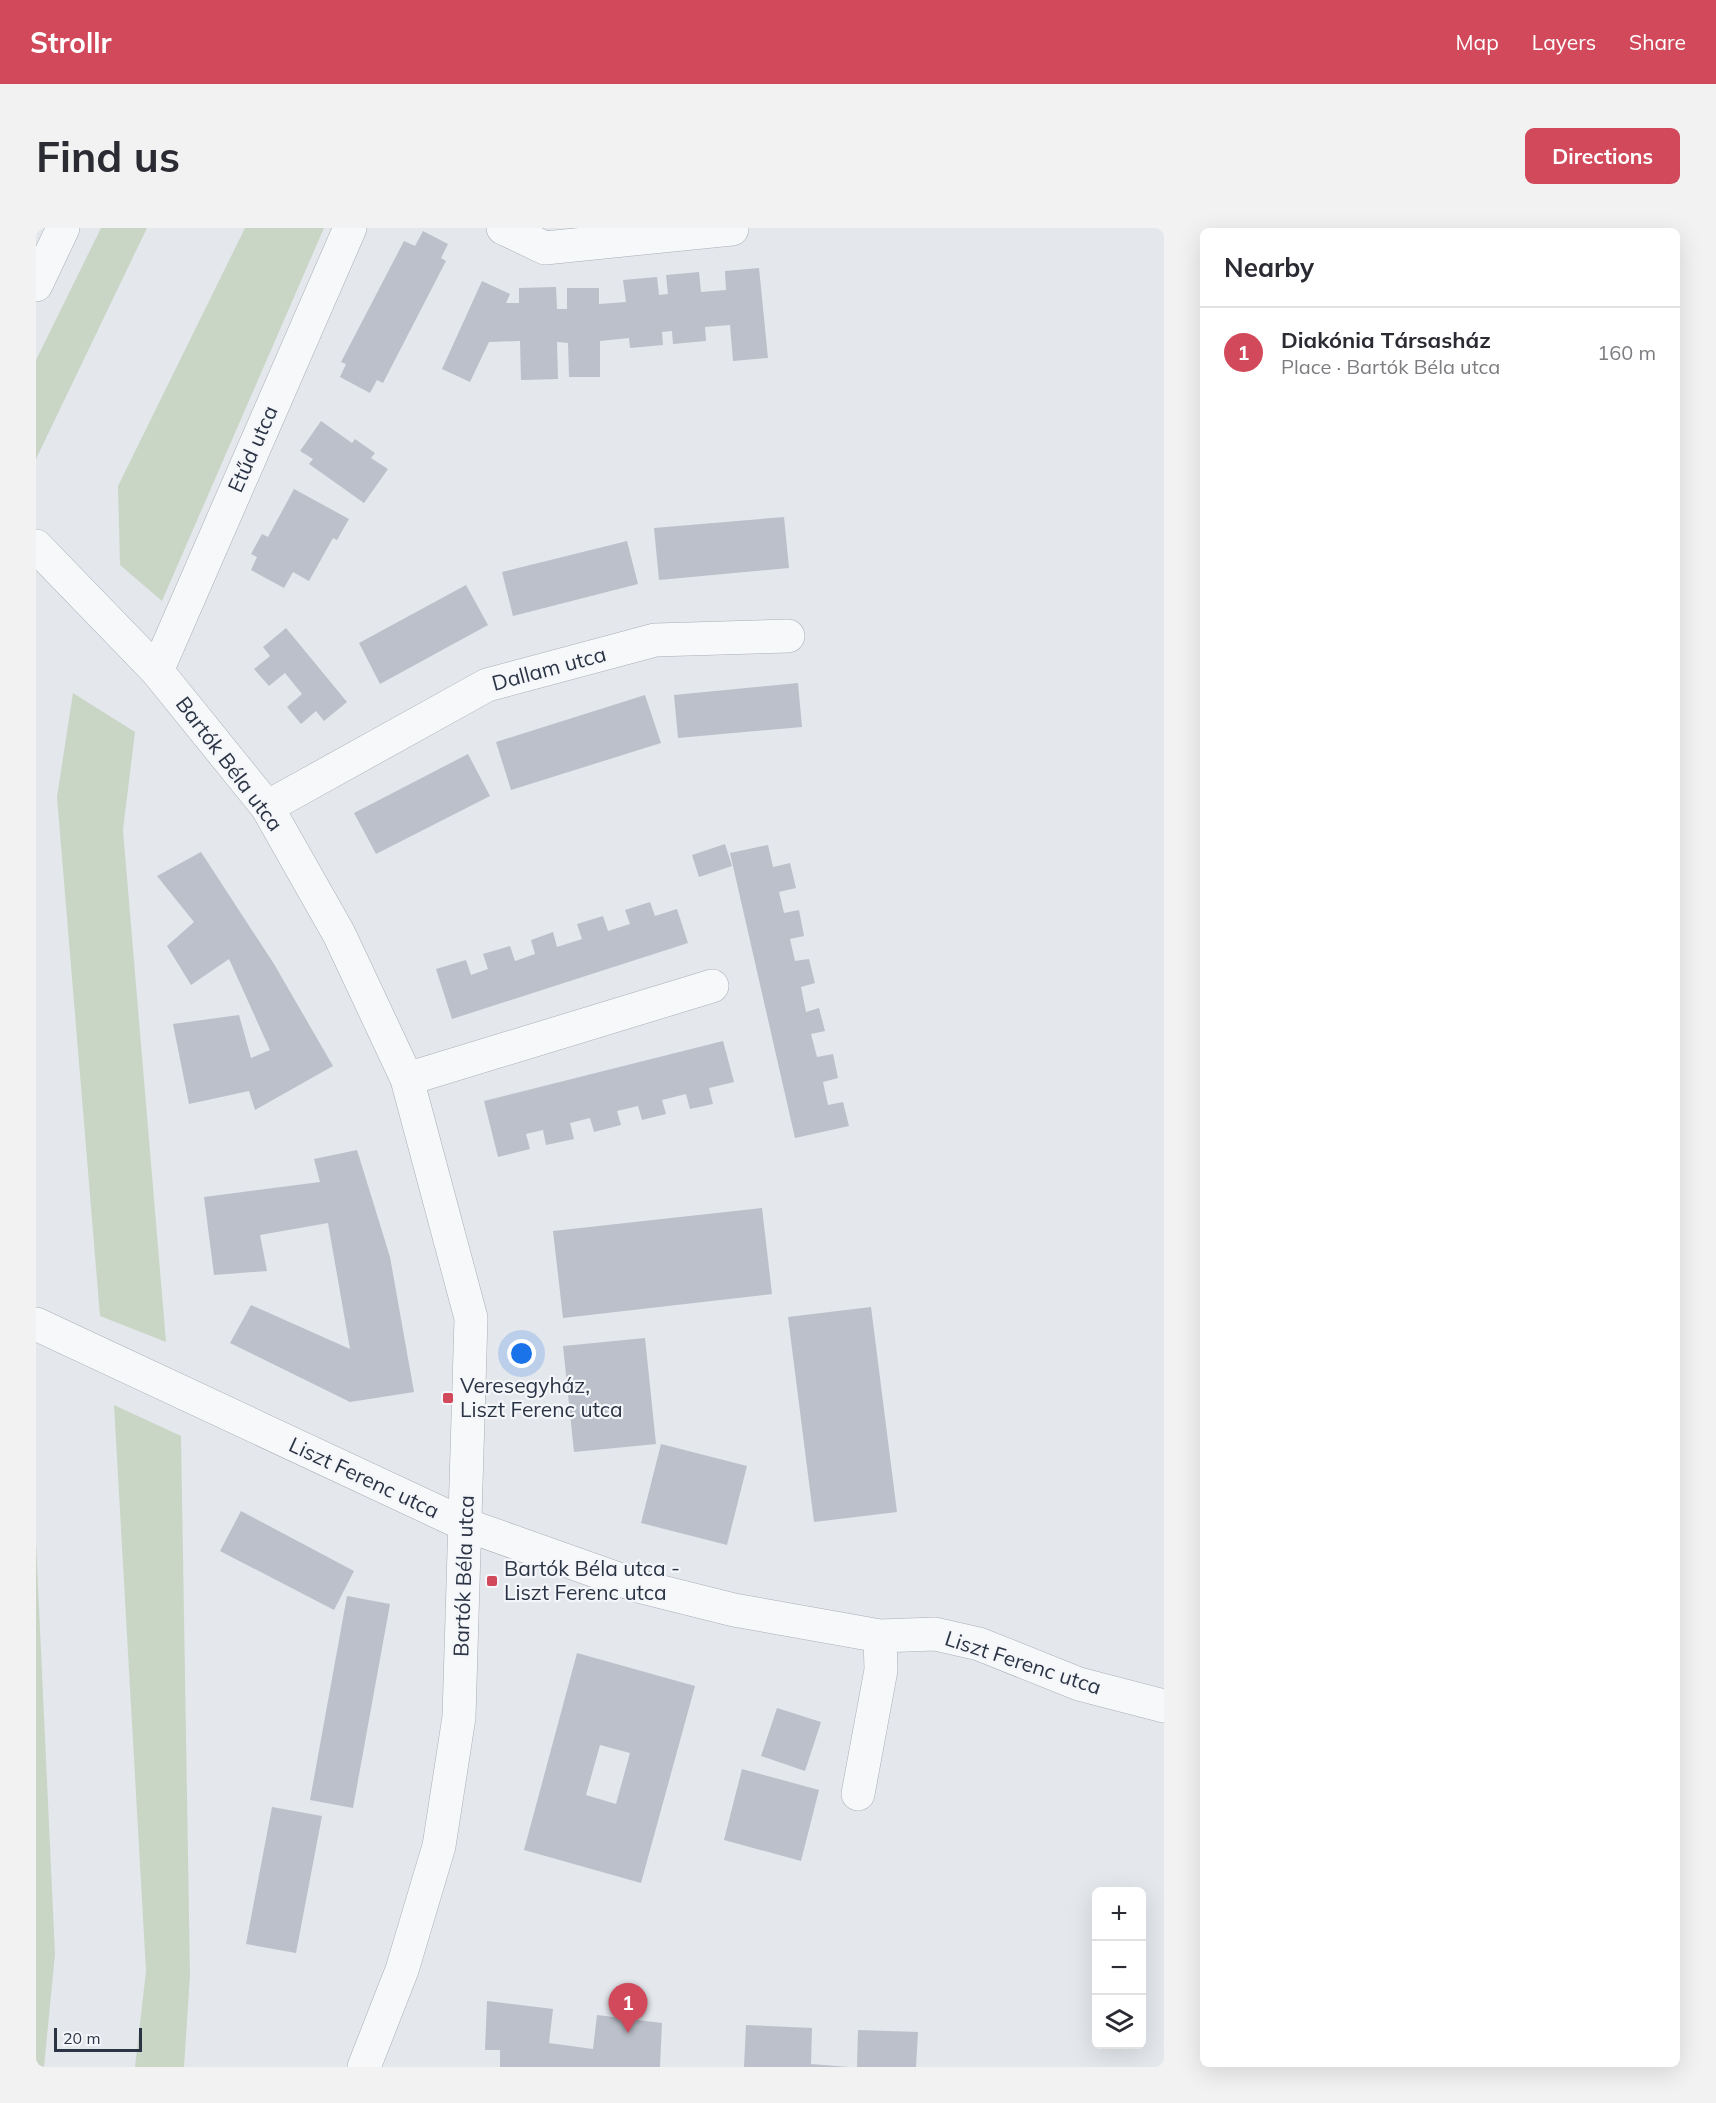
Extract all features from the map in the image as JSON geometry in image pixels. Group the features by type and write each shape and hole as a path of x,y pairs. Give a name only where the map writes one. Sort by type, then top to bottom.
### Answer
{"street":[{"path":"36,285 63,228"},
{"name":"Etűd utca","path":"157,671 350,228"},
{"path":"503,228 545,248 732,229"},
{"name":"Bartók Béla utca","path":"36,546 157,671 267,807 339,934 406,1079 471,1318 459,1718 439,1846 402,1970 364,2067"},
{"name":"Dallam utca","path":"267,807 487,685 654,640 788,636"},
{"path":"406,1079 712,986"},
{"name":"Liszt Ferenc utca","path":"36,1324 466,1526 638,1586 734,1610 880,1636 935,1634 979,1644 1079,1684 1164,1706"},
{"path":"858,1794 881,1670 880,1636"}],"green space":[{"path":"101,228 147,228 36,459 36,360"},
{"path":"245,228 324,228 162,601 120,565 118,486"},
{"path":"73,693 135,732 123,830 166,1342 100,1316 57,797"},
{"path":"114,1405 181,1436 190,1976 184,2067 135,2067 146,1971"},
{"path":"36,1543 55,1954 44,2067 36,2067"}],"building":[{"path":"423,231 448,244 441,258 446,261 383,383 377,380 370,393 340,377 346,364 341,362 404,241 415,246"},
{"path":"759,268 768,358 733,361 730,325 705,327 706,341 673,344 672,331 662,332 663,345 630,348 629,338 600,341 600,377 569,377 568,343 557,342 558,379 521,380 520,341 489,342 470,382 442,369 482,281 510,294 506,303 519,303 519,288 556,287 557,309 567,309 567,288 599,288 599,304 626,302 623,280 657,277 659,295 668,294 666,275 699,272 701,292 726,290 725,271"},
{"path":"321,421 352,443 355,439 375,453 371,458 388,469 364,503 309,464 313,459 300,451"},
{"path":"294,489 349,519 337,540 333,538 309,581 293,572 284,588 251,570 257,557 251,554 262,534 268,537"},
{"path":"784,517 789,568 659,580 654,528"},
{"path":"627,541 638,584 513,616 502,572"},
{"path":"466,585 488,625 380,684 359,643"},
{"path":"286,628 347,702 324,721 316,711 301,724 287,707 302,694 285,673 269,686 254,669 270,656 263,647"},
{"path":"798,683 802,727 678,738 674,695"},
{"path":"645,695 661,743 511,790 496,742"},
{"path":"468,754 490,796 376,854 354,813"},
{"path":"725,844 732,866 699,877 692,855"},
{"path":"768,845 773,867 790,863 796,888 779,892 784,913 799,910 804,936 790,939 795,961 809,959 815,983 801,987 806,1012 819,1008 825,1031 811,1034 817,1057 833,1054 838,1078 823,1082 828,1105 843,1102 849,1126 795,1138 730,853"},
{"path":"201,852 274,964 333,1066 255,1110 249,1091 189,1104 173,1024 239,1015 251,1058 270,1050 229,959 191,985 167,946 194,922 157,876"},
{"path":"650,902 655,916 677,909 688,943 452,1019 436,969 466,960 471,975 488,969 483,954 510,946 515,961 535,954 531,940 553,932 557,947 582,939 577,924 603,916 608,931 630,924 625,910"},
{"path":"723,1041 734,1082 709,1088 713,1104 690,1109 686,1094 662,1100 666,1114 642,1120 638,1106 617,1111 621,1125 594,1132 590,1118 570,1123 574,1139 546,1145 543,1130 526,1134 530,1149 498,1157 484,1101"},
{"path":"357,1150 390,1257 414,1392 350,1402 230,1343 251,1305 350,1349 328,1223 260,1235 267,1271 214,1275 204,1197 320,1182 314,1159"},
{"path":"762,1208 772,1294 563,1318 553,1231"},
{"path":"871,1307 897,1512 814,1522 788,1317"},
{"path":"645,1338 656,1444 574,1452 563,1346"},
{"path":"661,1444 747,1466 727,1545 641,1523"},
{"path":"241,1511 354,1571 334,1610 220,1551"},
{"path":"347,1596 390,1604 353,1808 310,1800"},
{"path":"577,1653 695,1686 641,1883 524,1850","holes":["600,1745 630,1753 616,1804 586,1795"]},
{"path":"777,1708 821,1722 805,1771 761,1756"},
{"path":"742,1769 819,1790 801,1861 724,1840"},
{"path":"272,1807 322,1816 296,1953 246,1944"},
{"path":"487,2001 553,2009 549,2043 593,2049 597,2015 662,2023 660,2067 500,2067 500,2050 485,2050"},
{"path":"746,2025 812,2028 811,2064 849,2067 744,2067"},
{"path":"858,2030 918,2032 916,2067 857,2067"}],"place":[{"name":"Veresegyház, Liszt Ferenc utca","path":"448,1398"},
{"name":"Bartók Béla utca - Liszt Ferenc utca","path":"492,1581"},
{"name":"Diakónia Társasház","path":"628,2033"}]}
